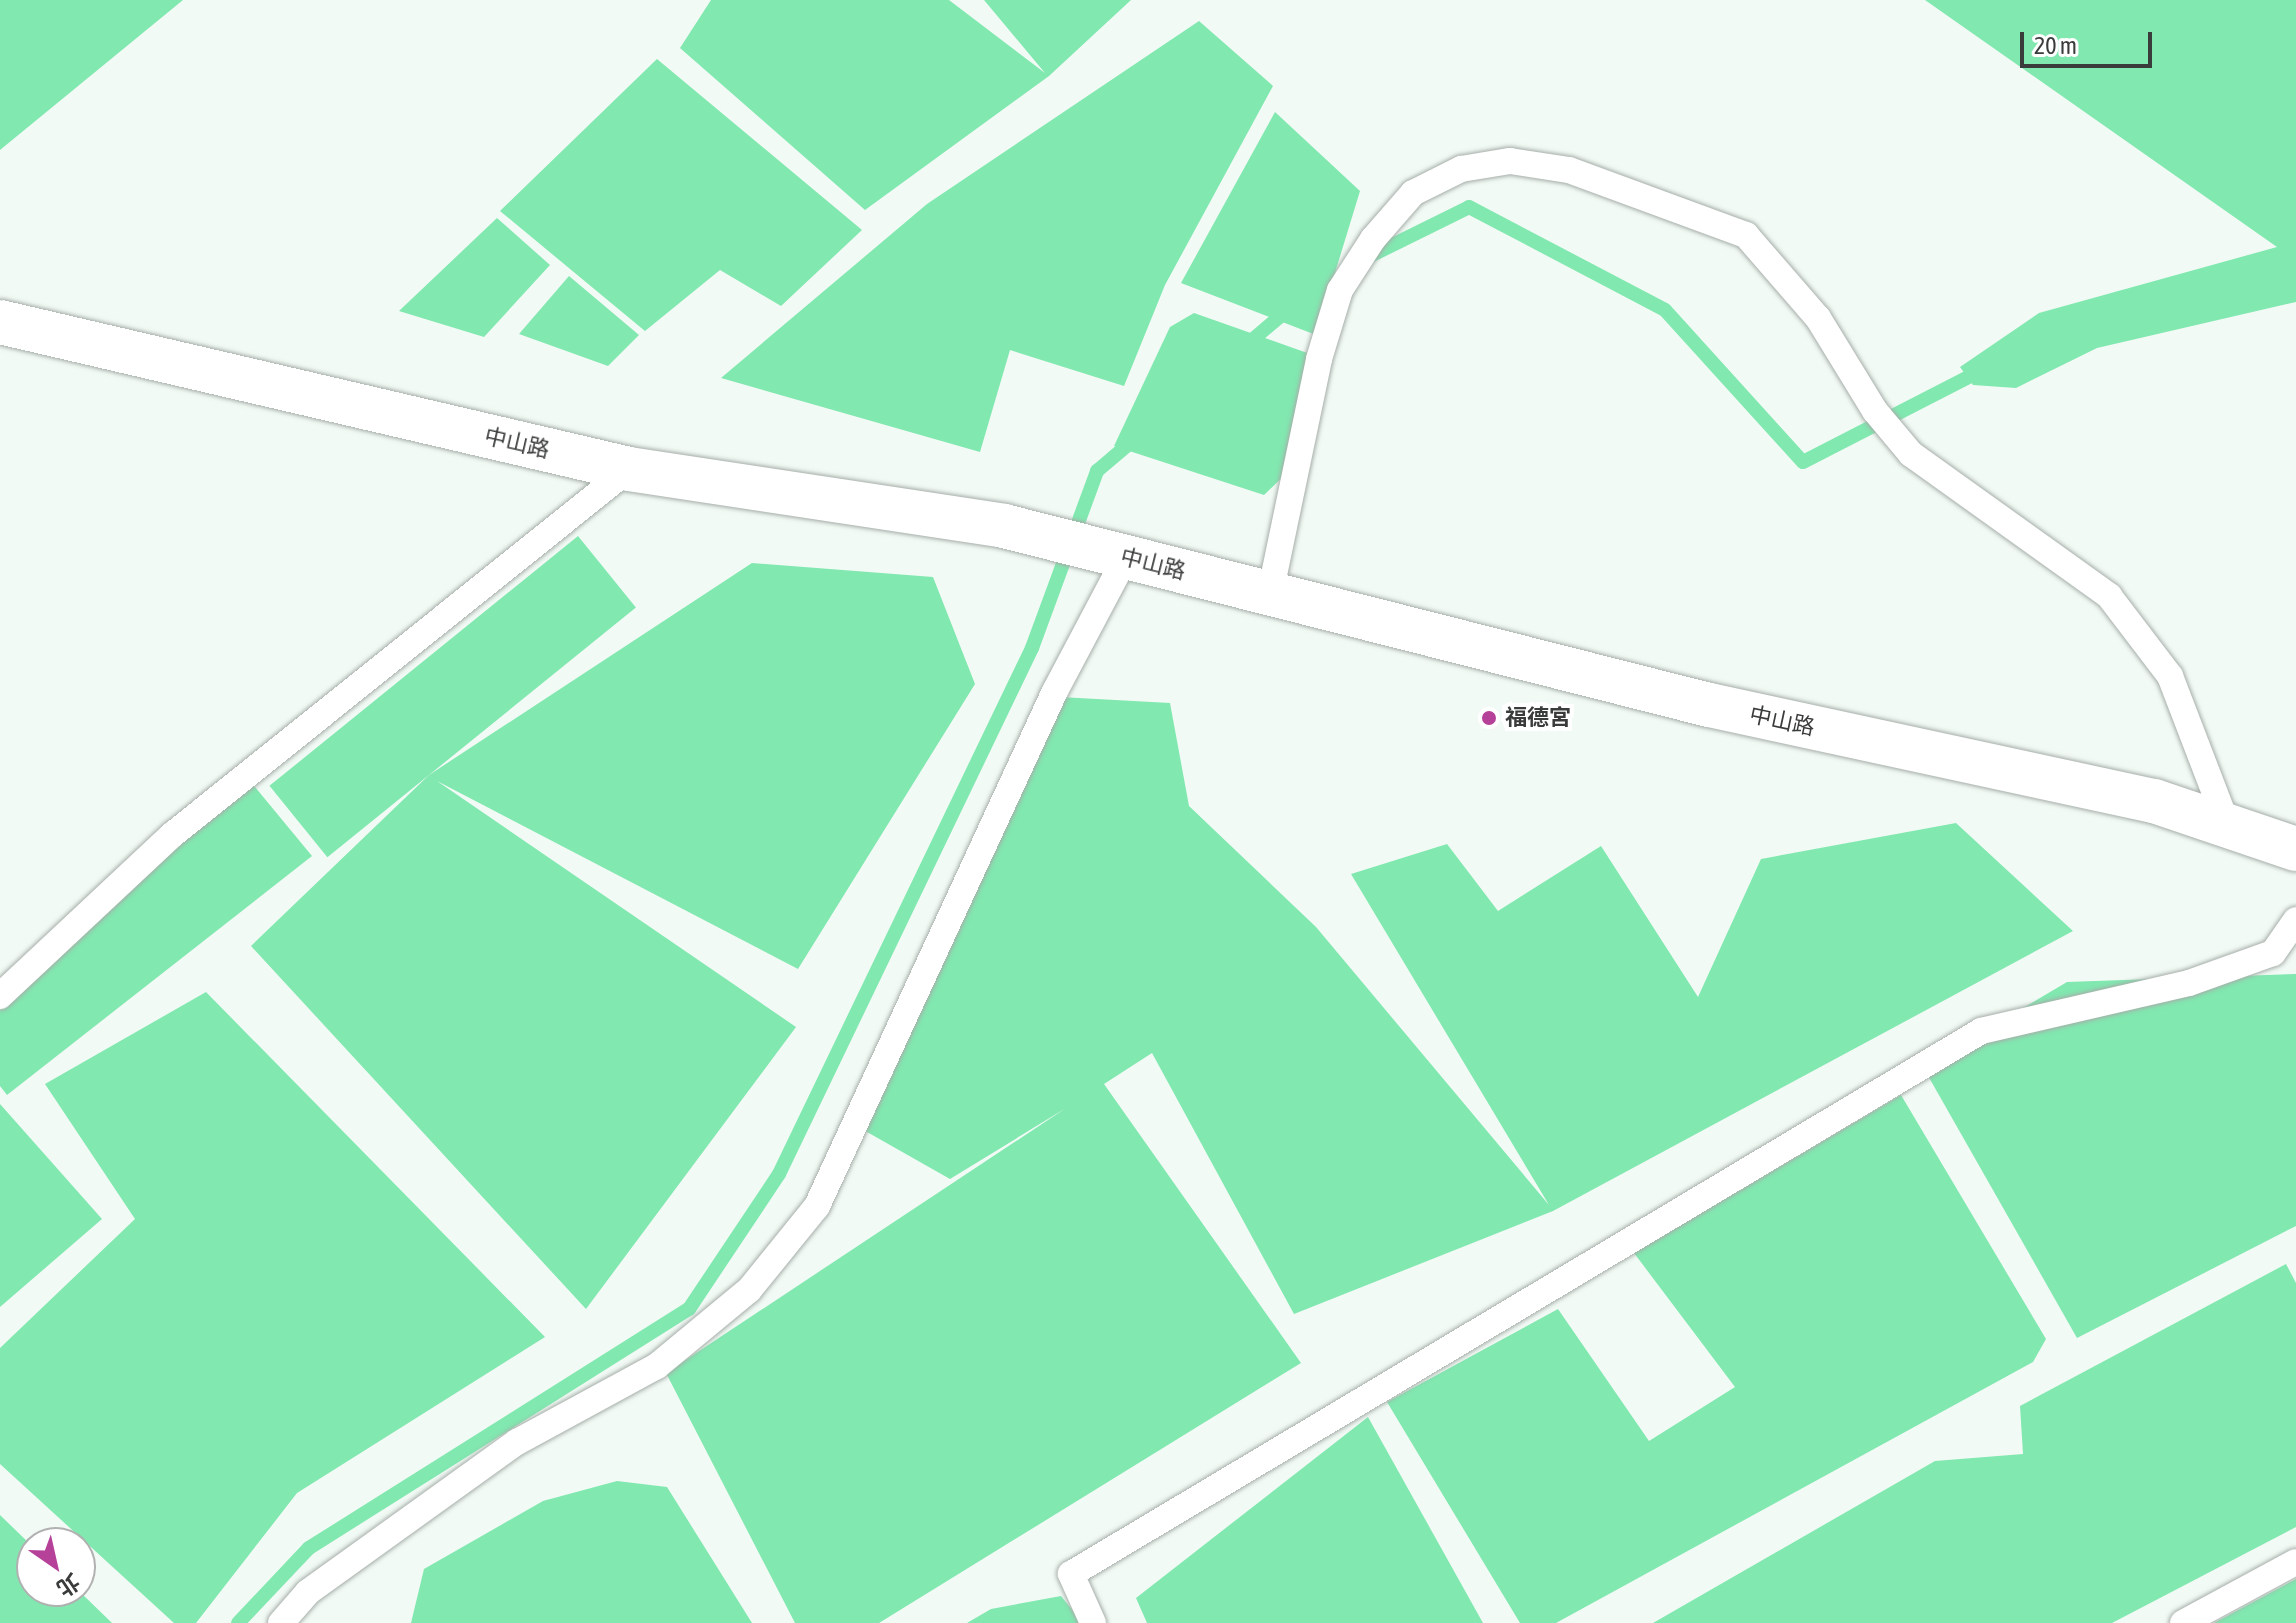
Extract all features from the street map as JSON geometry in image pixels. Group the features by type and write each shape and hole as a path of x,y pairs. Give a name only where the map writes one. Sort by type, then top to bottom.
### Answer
{"street":[{"name":"中山路","path":"0,322 629,469 1050,538 1709,705 2154,801 2229,830 2296,849"}],"lane":[{"path":"1270,594 1323,346 1340,290 1373,239 1413,193 1461,169 1510,161 1569,170 1746,235 1818,318 1875,411 1911,454 2109,596 2170,676 2229,830"},
{"path":"0,996 172,835 629,469"},
{"path":"281,1623 308,1592 517,1442 657,1366 749,1290 817,1206 1055,691 1109,553"},
{"path":"1093,1623 1071,1574 1981,1031 2189,983 2273,953 2296,920"},
{"path":"2183,1623 2296,1562"}],"shaded area":[{"path":"0,0 183,0 0,150"},
{"path":"711,0 949,0 1045,73 984,0 1131,0 1049,76 865,210 680,48"},
{"path":"1925,0 2296,0 2296,302 2097,348 2016,388 1973,385 1960,367 2039,313 2277,247"},
{"path":"1199,21 1273,86 1165,285 1124,386 1010,350 980,452 721,378 927,204"},
{"path":"657,59 862,230 781,306 720,270 645,331 500,211"},
{"path":"1275,112 1360,191 1316,335 1181,283"},
{"path":"497,218 550,265 484,337 399,311"},
{"path":"569,276 639,335 608,366 519,334"},
{"path":"1194,313 1313,355 1288,472 1264,495 1114,446 1170,327"},
{"path":"578,536 636,607 327,857 269,786"},
{"path":"752,563 933,577 975,684 798,969 437,781 796,1027 586,1309 251,946 429,775"},
{"path":"1060,697 1170,703 1189,806 1316,927 1549,1205 1351,874 1447,844 1498,911 1601,846 1698,997 1761,859 1956,823 2073,931 1553,1211 1294,1314 1152,1053 1104,1084 1301,1363 879,1623 795,1623 666,1373 1066,1108 950,1179 860,1128"},
{"path":"250,781 312,856 7,1095 0,1086 0,1005"},
{"path":"2296,974 2296,1226 2077,1338 1923,1067 2067,982"},
{"path":"206,992 545,1337 297,1493 196,1623 174,1623 96,1552 96,1527 69,1527 0,1464 0,1348 135,1219 45,1084"},
{"path":"1901,1095 2046,1339 2033,1362 1556,1623 1520,1623 1387,1402 1558,1309 1649,1441 1735,1387 1634,1253"},
{"path":"0,1104 102,1219 0,1307"},
{"path":"2286,1264 2296,1283 2296,1527 2112,1623 1653,1623 1935,1461 2023,1454 2020,1406"},
{"path":"1368,1417 1483,1623 1147,1623 1136,1598"},
{"path":"617,1481 667,1487 752,1623 411,1623 424,1569 543,1501"},
{"path":"0,1515 16,1530 16,1607 96,1607 112,1623 0,1623"},
{"path":"2296,1579 2296,1623 2214,1623"},
{"path":"1061,1596 1083,1623 967,1623 991,1609"}],"waterway":[{"path":"1364,259 1469,207 1665,310 1803,462 1984,369"},
{"path":"1245,346 1290,308"},
{"path":"238,1623 309,1548 689,1309 779,1174 1032,648 1097,471 1137,437"}],"place":[{"name":"福德宮","path":"1489,718"}]}
